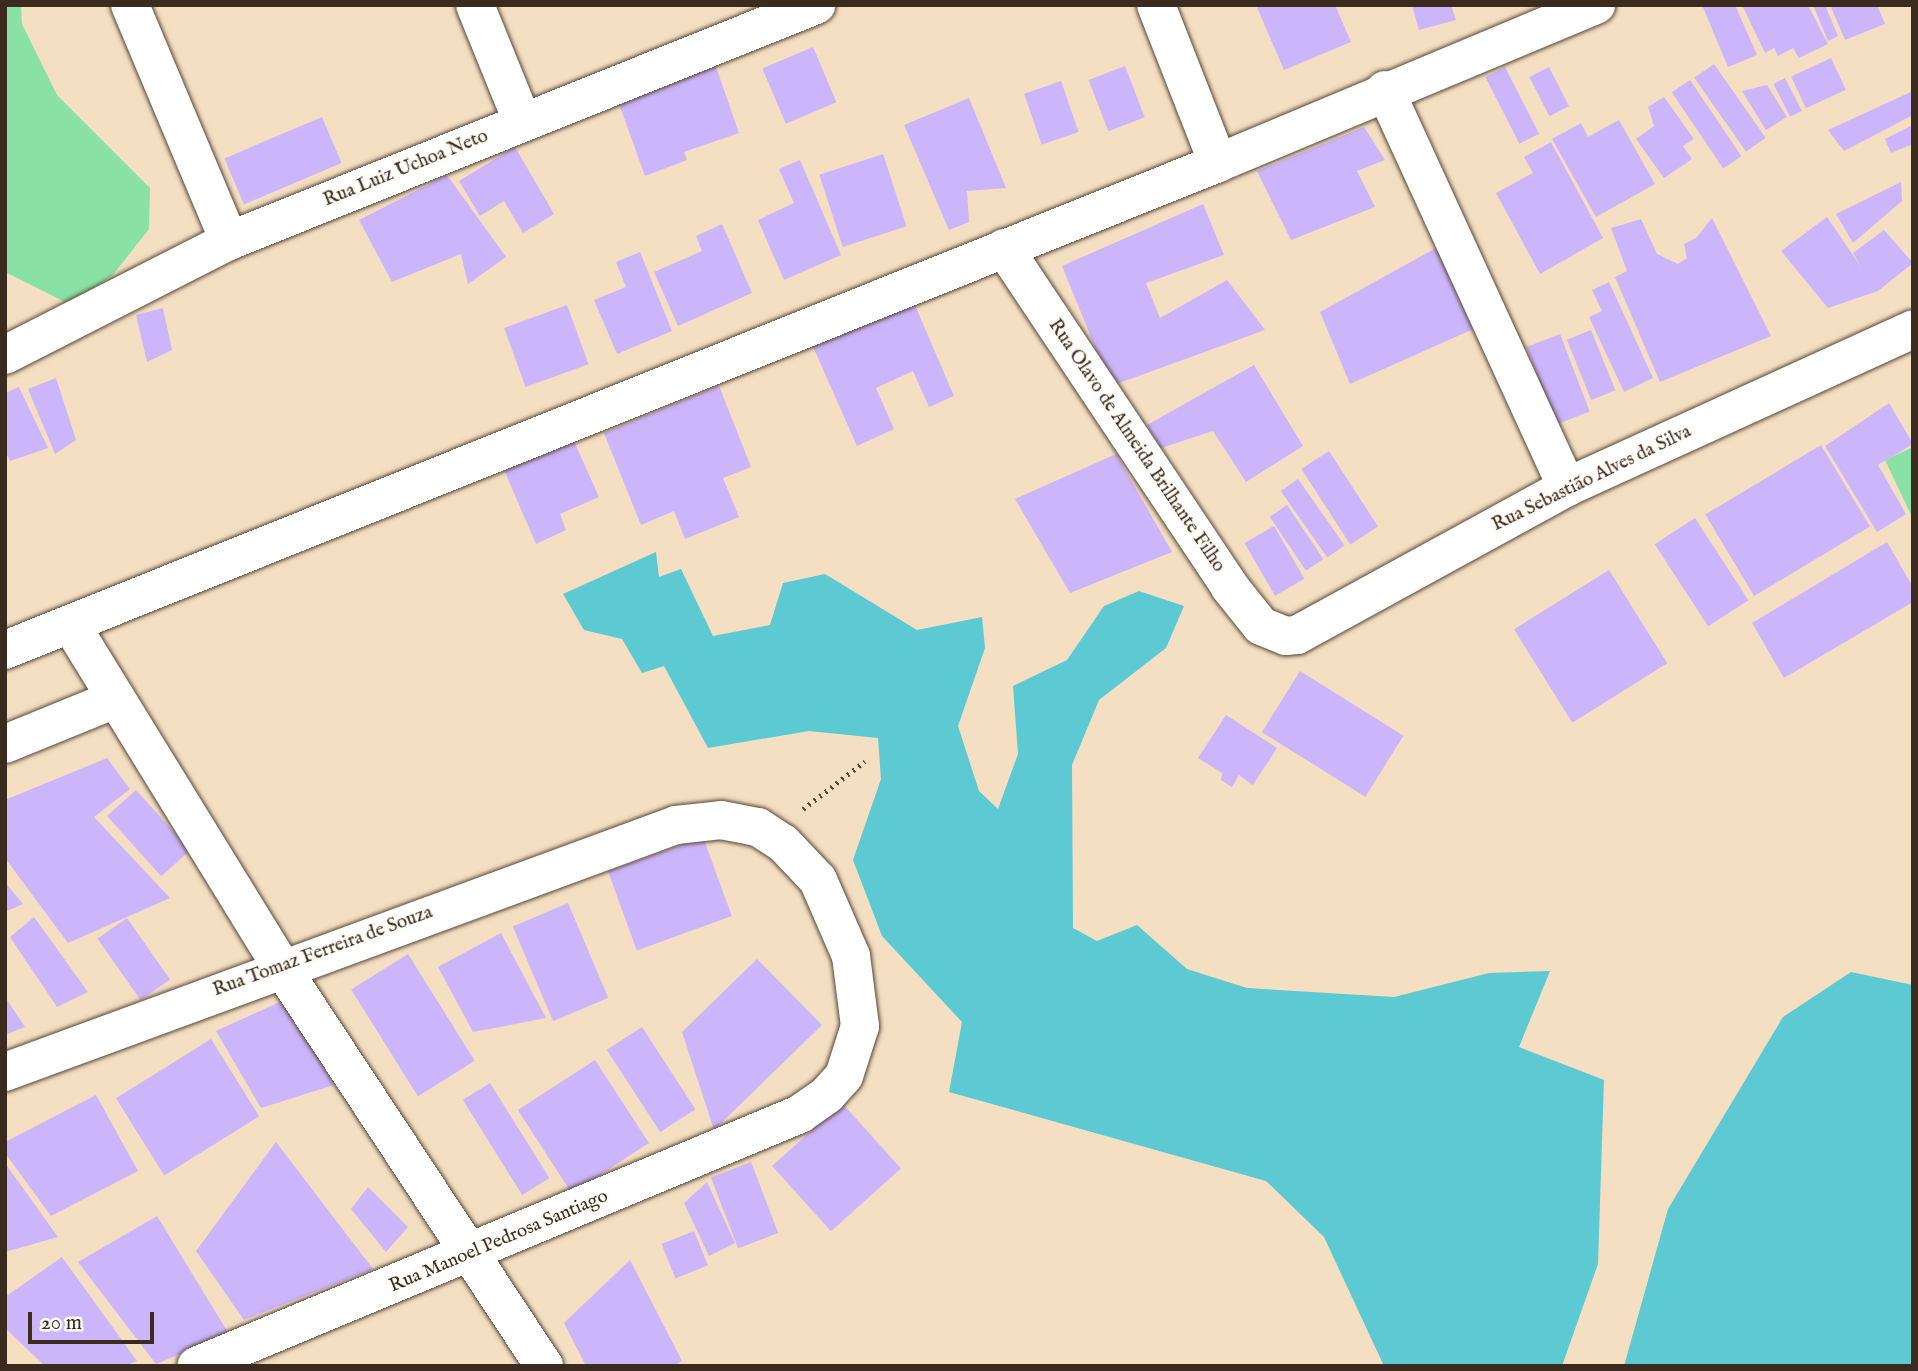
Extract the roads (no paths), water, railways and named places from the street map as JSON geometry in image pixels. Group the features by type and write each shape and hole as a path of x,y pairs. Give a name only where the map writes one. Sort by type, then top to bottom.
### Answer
{"street":[{"path":"130,5 229,241"},
{"path":"475,5 522,121"},
{"path":"1156,5 1218,163"},
{"path":"5,650 1218,163 1385,90 1596,5"},
{"name":"Rua Luiz Uchoa Neto","path":"5,355 229,241 808,6"},
{"path":"1385,90 1567,487"},
{"name":"Rua Olavo de Almeida Brilhante Filho","path":"1004,248 1229,586 1261,626 1277,635"},
{"name":"Rua Sebastião Alves da Silva","path":"1277,635 1297,635 1567,487 1913,329"},
{"path":"71,625 281,967 544,1366"},
{"path":"5,744 115,699"},
{"name":"Rua Tomaz Ferreira de Souza","path":"5,1072 642,834 721,820 739,821 769,835"},
{"name":"Rua Manoel Pedrosa Santiago","path":"196,1366 470,1254 800,1114 844,1076 855,1051 860,1026 857,986 842,927 818,880 769,835"}],"water":[{"path":"656,552 659,577 681,569 713,636 770,625 783,583 825,574 917,630 982,617 985,648 958,726 979,791 998,809 1018,754 1013,686 1067,660 1104,606 1139,591 1184,606 1166,648 1099,700 1072,765 1073,928 1097,941 1137,925 1187,969 1247,988 1394,997 1489,973 1550,971 1519,1047 1604,1080 1598,1264 1562,1366 1384,1366 1324,1237 1266,1181 949,1092 962,1022 882,936 853,860 881,779 878,738 809,731 708,748 664,666 642,673 622,639 584,630 563,594"},
{"path":"1851,972 1913,985 1913,1366 1624,1366 1668,1209 1783,1017"}]}
